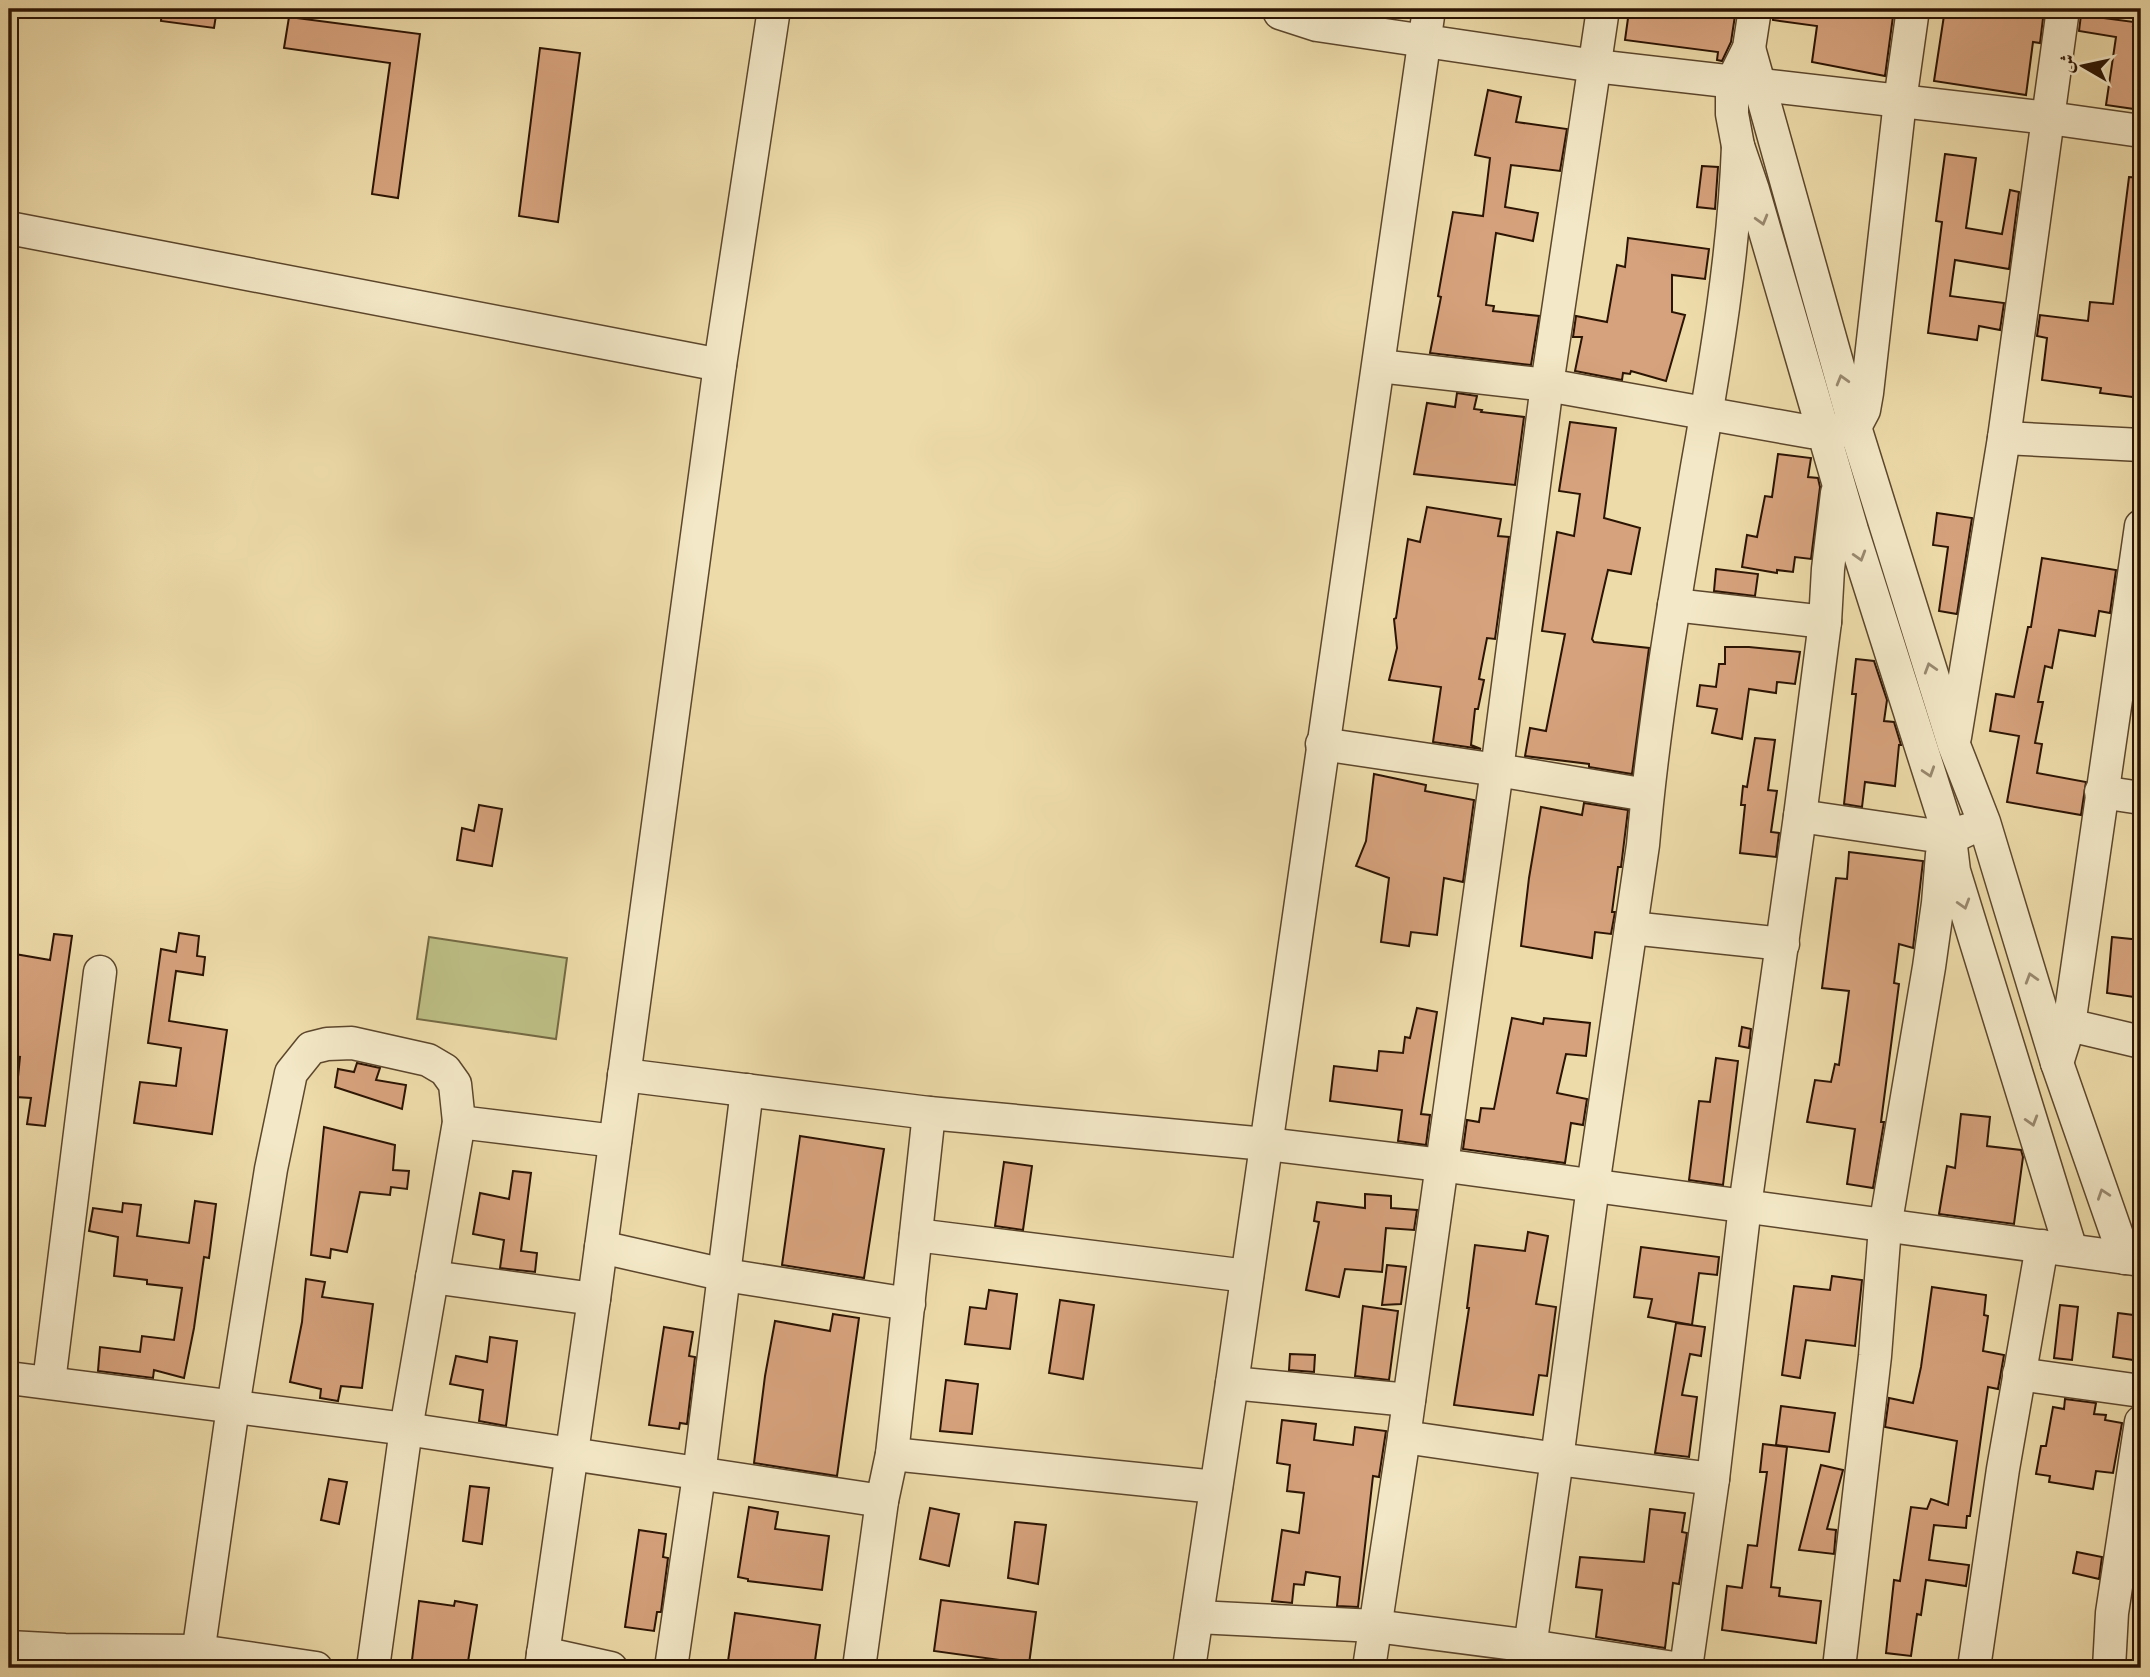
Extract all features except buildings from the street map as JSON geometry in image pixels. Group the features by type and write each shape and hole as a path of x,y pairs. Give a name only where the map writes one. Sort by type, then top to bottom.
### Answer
{"street":[{"path":"611,1668 542,1661 594,1299 720,365 774,9"},
{"path":"1278,9 1280,13 1317,25 1595,66 2141,131"},
{"path":"1189,1668 1429,9"},
{"path":"1369,1668 1405,1437 1547,385 1603,9"},
{"path":"1686,1668 1713,1479 1745,1206 1800,816 1825,622 1832,527 1839,481 1840,429 1746,84 1755,9"},
{"path":"1379,366 1547,385 1811,432 1840,429 1864,410 1867,393 1913,9"},
{"path":"1954,745 2004,438 2063,9"},
{"path":"624,1074 929,1113 1266,1144 1441,1165 2133,1259 2057,1063 1984,822 1738,146 1732,114 1746,84"},
{"path":"1529,1657 1674,605 1707,414 1730,257 1736,206 1738,146"},
{"path":"9,228 720,365"},
{"path":"2004,438 2141,444"},
{"path":"1839,481 1946,837 2056,1248 2019,1374 1974,1668"},
{"path":"2057,1063 2069,1025 2141,526"},
{"path":"1674,605 1825,622"},
{"path":"1322,744 1647,795"},
{"path":"2101,792 2141,798"},
{"path":"1800,816 1946,837 1984,822"},
{"path":"1839,1668 1875,1356 1885,1227 1934,929 1946,837"},
{"path":"1631,928 1783,944"},
{"path":"50,1382 100,972"},
{"path":"2069,1025 2141,1042"},
{"path":"197,1659 271,1169 291,1073 311,1048 352,1043 428,1060 445,1070 455,1084 459,1122 406,1429 373,1668"},
{"path":"671,1668 699,1475 747,1090"},
{"path":"864,1668 882,1501 892,1454 929,1113"},
{"path":"459,1122 615,1141"},
{"path":"916,1235 1247,1276"},
{"path":"601,1247 725,1275 909,1304"},
{"path":"432,1277 594,1299"},
{"path":"2019,1374 2141,1391"},
{"path":"9,1378 406,1429 882,1501"},
{"path":"1232,1383 1409,1401"},
{"path":"2109,1668 2112,1613 2138,1465 2141,1422"},
{"path":"1405,1437 1558,1460 1713,1479"},
{"path":"892,1454 1216,1487"},
{"path":"1197,1617 1375,1626 1529,1657 1674,1668"},
{"path":"9,1647 64,1659 197,1659 316,1668"}],"green space":[{"path":"429,937 567,958 556,1039 417,1019"}]}
